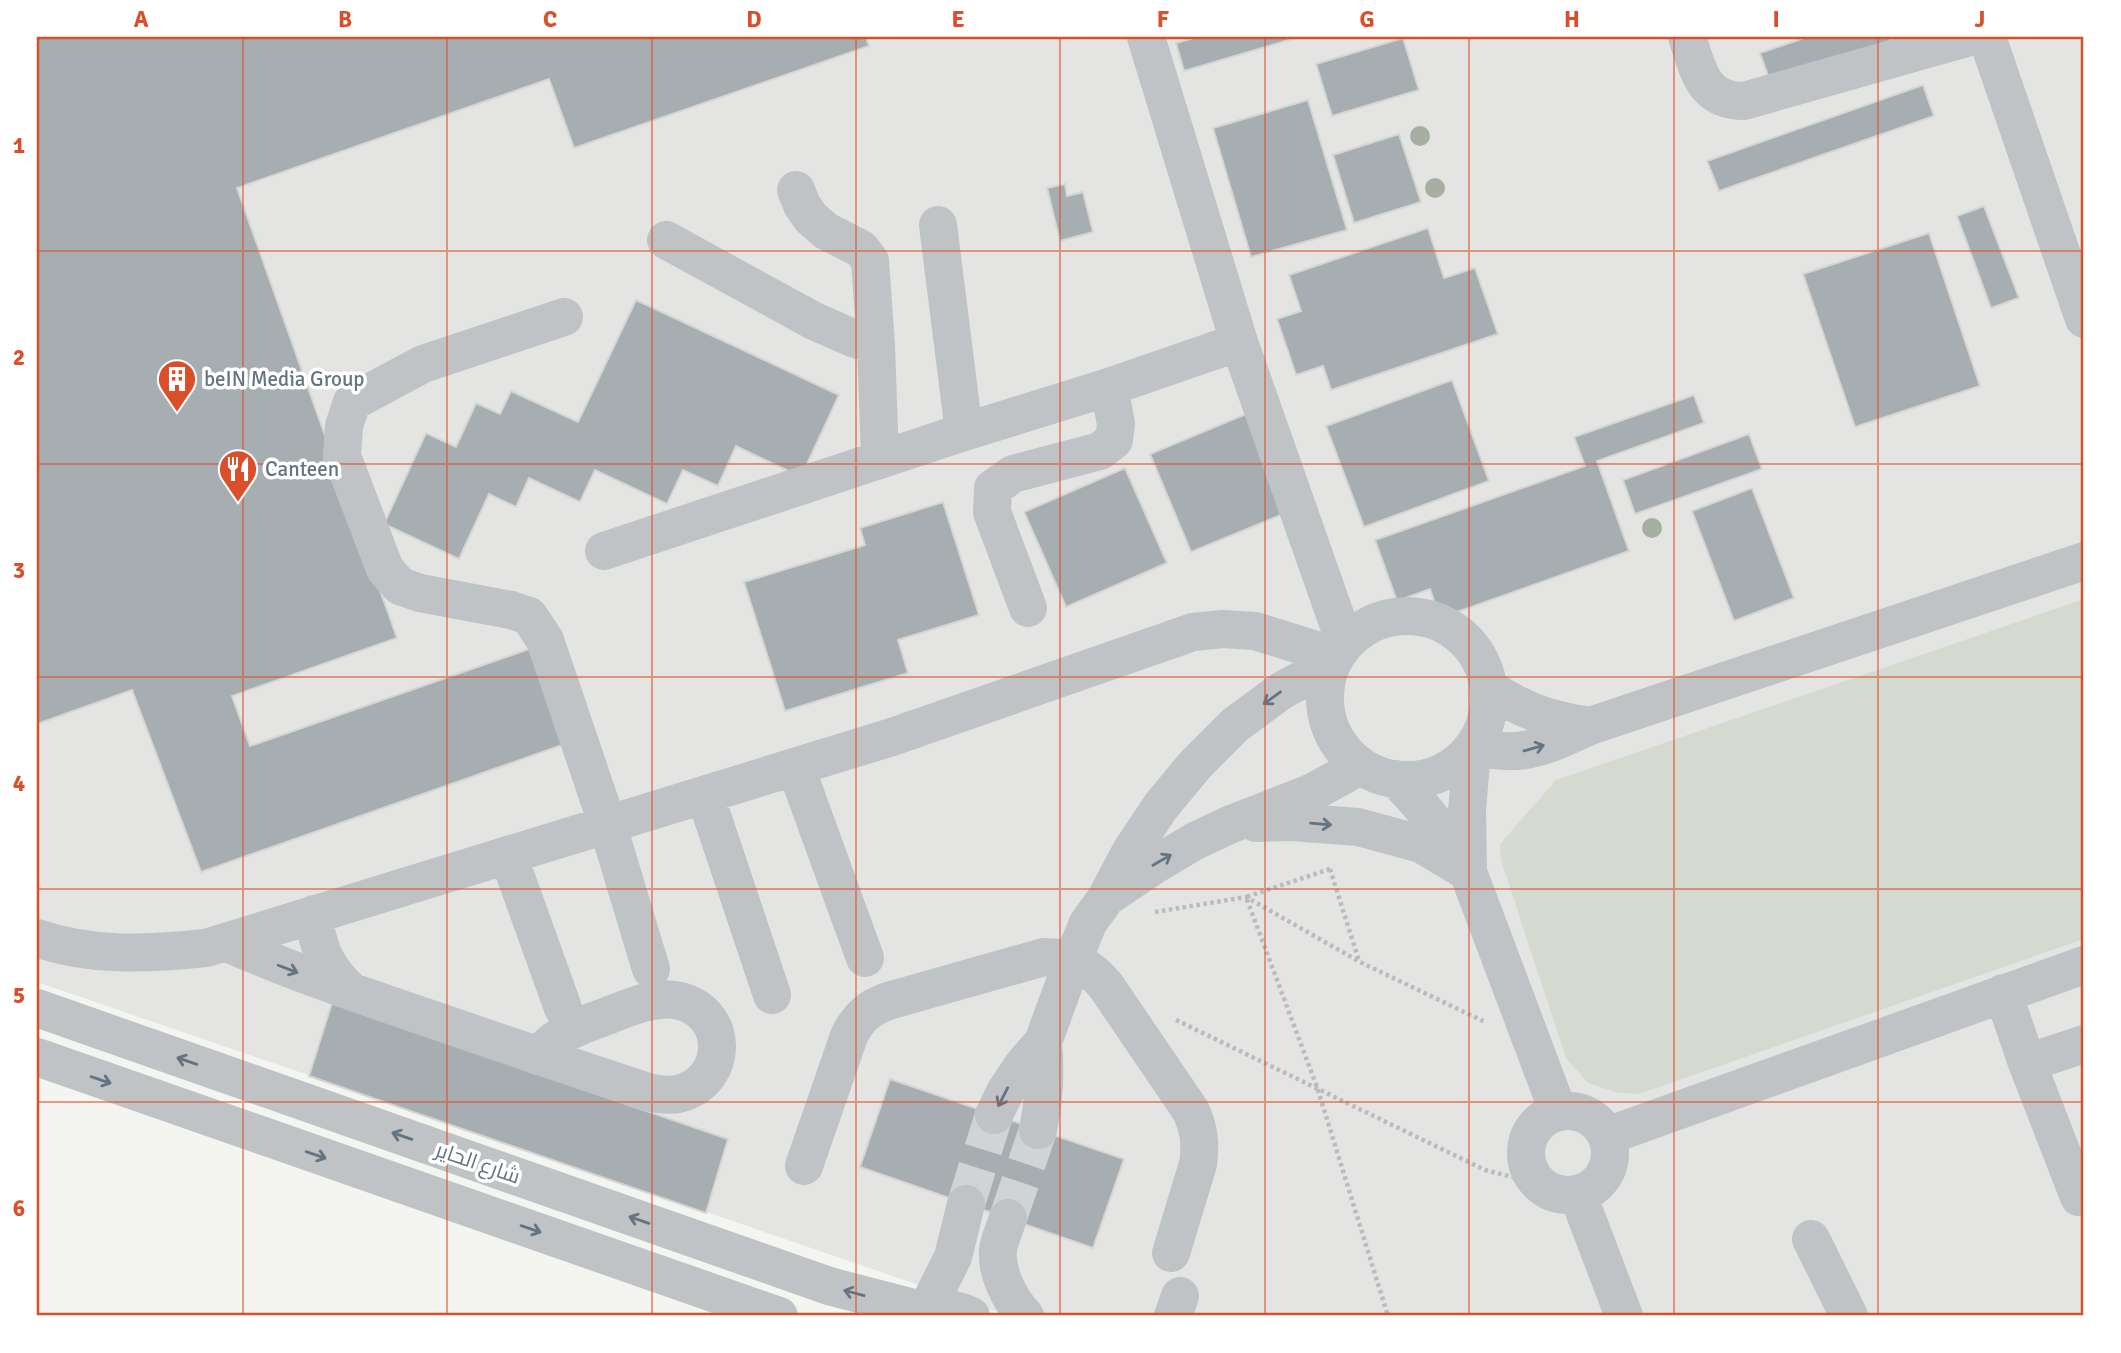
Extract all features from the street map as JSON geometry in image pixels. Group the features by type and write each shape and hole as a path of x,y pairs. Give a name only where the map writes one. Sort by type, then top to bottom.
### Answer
{"street":[{"path":"994,1115 1017,1074 1043,1042 1088,923 1131,851 1161,806 1195,765 1235,725 1337,654 1370,624 1400,615 1432,619 1459,634 1479,658 1489,688 1487,718 1473,747 1456,764 1438,774 1417,780 1377,775 1360,766 1335,738 1324,702 1337,654 1146,37"},
{"path":"1687,37 1702,79 1710,90 1731,101 1744,101 1970,37"},
{"path":"1987,37 2084,319"},
{"path":"796,190 811,218 826,231 861,249 867,255 871,268 876,345 880,460"},
{"path":"937,225 964,432"},
{"path":"666,240 814,321 876,345"},
{"path":"564,317 423,364 352,402 344,426 342,456 385,569 400,586 420,593 511,610 529,616 545,640 607,823 651,969"},
{"path":"604,551 1109,387 1239,342"},
{"path":"1028,608 992,512 993,488 1013,474 1100,452 1114,440 1116,424 1109,387"},
{"path":"1473,747 1502,752 1530,751 1590,726 2084,561"},
{"path":"37,938 54,944 107,952 158,953 206,948 607,823 796,768 1192,632 1223,629 1255,631 1337,654"},
{"path":"1489,688 1536,715 1590,726"},
{"path":"1468,872 1467,811 1473,747"},
{"path":"1105,898 1153,866 1229,825 1313,792 1360,766"},
{"path":"796,768 865,958"},
{"path":"1396,779 1424,807 1448,838 1468,872 1558,1111"},
{"path":"705,795 772,995"},
{"path":"1229,825 1292,822 1358,827 1421,844 1468,872"},
{"path":"508,855 563,1008"},
{"path":"314,914 318,944 324,957 331,971 352,992"},
{"path":"225,942 267,961 352,992 538,1056"},
{"path":"804,1166 849,1036 864,1014 888,1001 1044,957 1073,960 1086,966 1106,986 1191,1111 1196,1123 1200,1150 1198,1164 1171,1253"},
{"path":"1607,1136 2084,965"},
{"path":"2003,993 2079,1197"},
{"name":"شارع الحاير","path":"37,1008 829,1286 919,1312 943,1307 971,1316"},
{"path":"1038,1130 1046,1072 1043,1042"},
{"path":"2027,1063 2084,1044"},
{"path":"37,1057 779,1316"},
{"path":"1558,1111 1577,1111 1595,1119 1607,1136 1611,1160 1599,1183 1578,1195 1555,1195 1536,1183 1525,1163 1526,1140 1538,1122 1558,1111"},
{"path":"1578,1195 1624,1316"},
{"path":"919,1312 943,1280 953,1257 963,1220 1003,1233 998,1265 1007,1291 1025,1316"},
{"path":"1811,1239 1849,1316"}],"path":[{"path":"1315,824 1360,961"},
{"path":"1154,913 1246,897 1330,869"},
{"path":"1246,897 1360,961 1533,1046"},
{"path":"1246,897 1317,1087 1388,1316"},
{"path":"1168,1016 1485,1170 1536,1183"}],"shaded area":[{"path":"37,37 2084,37 2084,1316 1009,1316 37,982"},
{"path":"2084,599 2084,939 1639,1094 1618,1093 1588,1083 1566,1058 1501,860 1500,844 1556,780"}],"building":[{"name":"beIN Media Group","path":"37,37 866,37 869,46 574,148 549,79 237,188 397,638 232,696 250,746 532,648 565,744 201,872 132,690 37,724"},
{"path":"1197,37 1299,37 1184,71 1176,43"},
{"path":"1807,37 1889,37 1891,43 1771,84 1760,53"},
{"path":"1403,38 1419,90 1332,116 1316,64"},
{"path":"1923,85 1934,116 1719,191 1707,161"},
{"path":"1308,100 1347,230 1251,257 1213,128"},
{"path":"1399,134 1421,202 1354,223 1333,155"},
{"path":"1065,184 1067,196 1083,192 1093,232 1060,241 1047,188"},
{"path":"1984,206 2019,298 1991,308 1957,216"},
{"path":"1428,228 1444,278 1475,268 1498,334 1331,390 1323,366 1296,375 1277,319 1301,311 1289,275"},
{"path":"1929,233 1980,386 1855,427 1803,274"},
{"path":"636,300 839,395 801,477 736,446 718,486 683,470 667,504 595,470 580,502 529,478 516,507 489,494 459,559 384,524 426,433 456,447 476,403 500,414 511,391 578,422"},
{"path":"1452,380 1489,481 1364,527 1326,426"},
{"path":"1694,395 1704,423 1597,461 1629,551 1440,618 1430,589 1397,601 1375,540 1585,466 1574,437"},
{"path":"1246,414 1288,512 1191,552 1150,454"},
{"path":"1749,434 1762,469 1635,514 1623,480"},
{"path":"1125,468 1167,563 1066,607 1024,512"},
{"path":"1752,488 1794,598 1734,621 1692,511"},
{"path":"943,502 979,615 898,640 908,673 785,711 744,582 865,545 860,528"},
{"path":"332,1003 728,1139 706,1213 309,1076"},
{"path":"890,1079 1124,1159 1093,1248 860,1167"}],"tunnel":[{"path":"966,1204 994,1115"},
{"path":"1008,1218 1038,1130"}],"place":[{"name":"beIN Media Group","path":"177,413"},
{"name":"Canteen","path":"238,503"}]}
